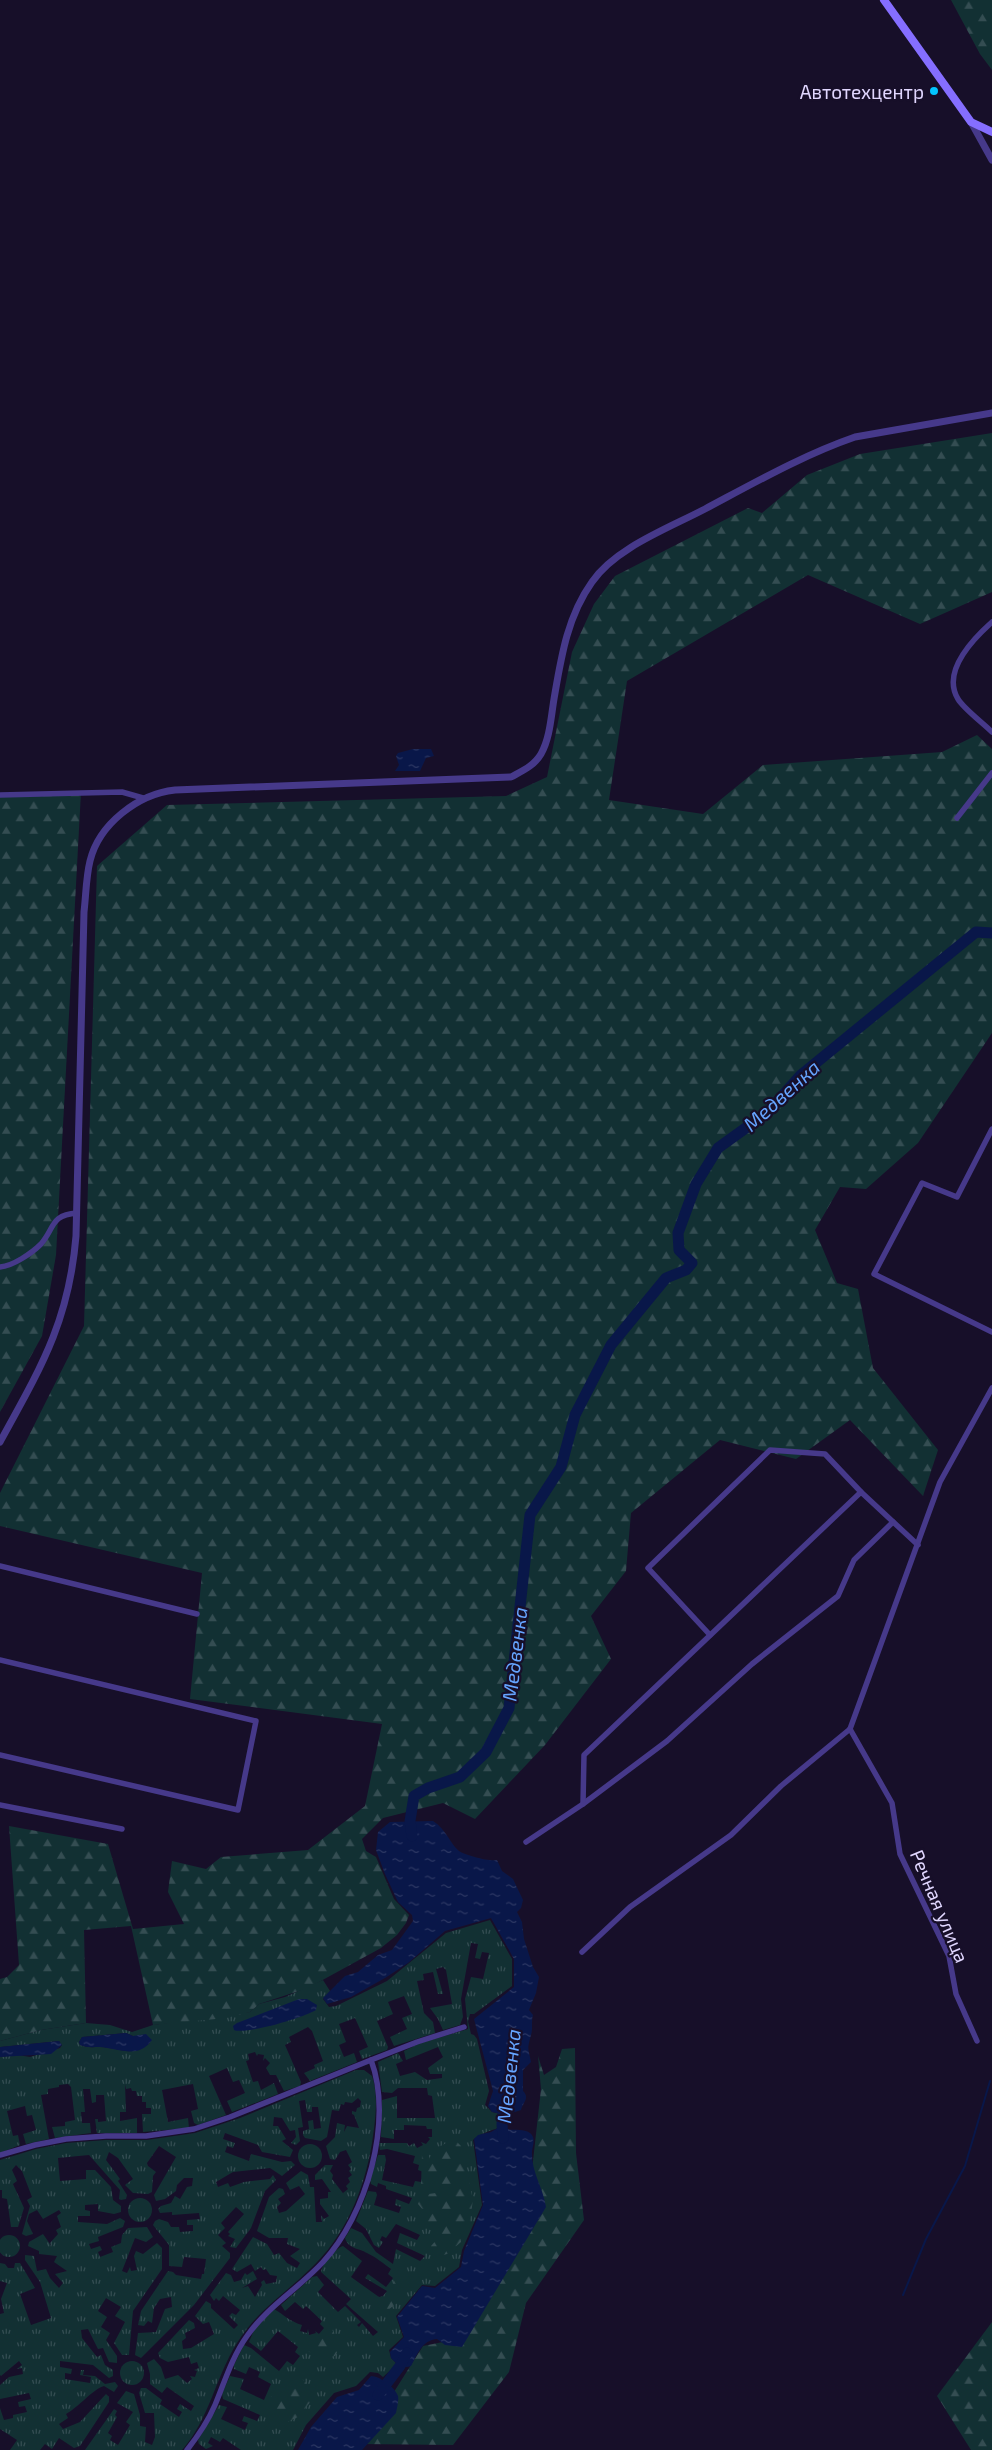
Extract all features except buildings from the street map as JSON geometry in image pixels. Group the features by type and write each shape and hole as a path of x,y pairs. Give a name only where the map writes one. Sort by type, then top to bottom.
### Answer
{"main road":[{"path":"884,0 971,122 992,132"}],"street":[{"path":"971,122 992,160"},
{"path":"0,1442 45,1360 61,1320 74,1267 84,912 90,860 100,838 113,823 143,798 159,792 175,790 511,777 530,766 540,755 548,733 560,657 571,620 591,583 605,565 639,544 751,485 839,443 855,437 992,413"},
{"path":"992,622 964,652 956,665 955,679 958,699 992,732"},
{"path":"956,818 992,773"},
{"path":"0,795 122,792 143,798"},
{"path":"992,1129 957,1197 922,1183 874,1274 992,1332"},
{"path":"0,1266 26,1256 41,1243 52,1224 64,1214 77,1213"},
{"path":"582,1952 630,1907 730,1836 781,1786 850,1729 940,1482 992,1388"},
{"path":"710,1636 648,1568 770,1450 825,1454 861,1492 918,1545"},
{"path":"583,1804 584,1755 861,1492"},
{"path":"526,1842 583,1804 667,1741 752,1664 838,1596 854,1560 893,1522"},
{"path":"0,1566 197,1614"},
{"path":"0,1660 256,1722 238,1810 0,1755"},
{"name":"Речная улица","path":"850,1729 892,1803 900,1854 949,1956 956,1994 977,2041"},
{"path":"0,1805 122,1829"},
{"path":"0,2155 34,2145 66,2139 146,2136 194,2129 239,2114 417,2042 464,2027"},
{"path":"187,2450 210,2415 232,2361 249,2333 275,2303 323,2262 341,2240 354,2217 370,2171 377,2131 379,2090 371,2060"}],"green space":[{"path":"951,0 992,0 992,70 980,54"},
{"path":"992,433 992,592 920,624 808,575 627,681 609,800 703,814 763,765 942,752 977,735 992,749 992,1033 918,1143 866,1189 840,1187 815,1230 837,1283 858,1289 873,1368 938,1450 923,1496 850,1420 796,1459 720,1440 631,1513 626,1571 591,1616 611,1659 545,1745 475,1819 443,1803 383,1818 362,1839 366,1851 376,1857 394,1899 409,1915 406,1923 397,1935 381,1948 308,1988 259,2004 250,2012 226,2018 153,2025 131,1926 84,1930 86,2023 41,2030 0,2041 0,1979 7,1977 19,1965 9,1826 108,1844 133,1929 184,1924 168,1892 172,1861 206,1869 221,1857 308,1850 365,1806 382,1724 190,1699 202,1573 0,1526 0,1493 84,1326 97,866 167,805 506,796 547,777 572,652 594,604 615,576 748,508 762,513 807,475 860,454"},
{"path":"81,792 56,1255 42,1336 0,1412 0,794"},
{"path":"490,1920 512,1959 512,1986 474,2014 470,2014 468,2021 471,2034 477,2039 489,2091 485,2105 492,2112 500,2114 498,2128 473,2140 482,2205 462,2250 459,2267 435,2286 422,2285 396,2316 403,2337 389,2350 391,2358 397,2364 383,2377 378,2373 370,2372 356,2386 334,2393 306,2425 293,2450 241,2450 223,2438 220,2442 211,2437 208,2443 213,2446 206,2449 199,2444 198,2440 219,2405 227,2407 221,2419 245,2430 248,2423 242,2421 244,2416 257,2421 260,2415 223,2399 222,2394 230,2376 244,2379 240,2389 264,2400 271,2384 258,2377 260,2372 249,2367 246,2374 234,2369 234,2365 244,2345 251,2348 279,2371 287,2361 293,2365 300,2356 295,2352 298,2347 278,2331 261,2351 249,2342 254,2330 274,2309 302,2325 300,2331 307,2333 308,2329 309,2335 316,2333 315,2331 319,2334 324,2328 320,2324 322,2321 306,2306 303,2309 295,2302 285,2311 281,2305 312,2277 317,2276 324,2285 318,2292 338,2312 345,2306 361,2322 357,2325 359,2327 362,2323 373,2336 378,2332 346,2304 351,2299 321,2272 330,2257 343,2246 362,2261 351,2277 379,2297 383,2296 387,2291 365,2278 368,2274 386,2287 393,2278 388,2274 391,2269 374,2256 354,2248 346,2242 345,2238 351,2228 362,2233 376,2252 393,2264 396,2249 420,2261 425,2256 397,2243 400,2233 417,2240 420,2235 396,2224 386,2238 382,2236 380,2240 383,2242 379,2248 374,2245 366,2229 356,2221 368,2191 376,2192 374,2205 399,2213 401,2207 395,2205 396,2199 409,2204 412,2198 386,2189 386,2186 378,2183 377,2187 371,2184 370,2180 378,2155 385,2155 386,2160 382,2180 413,2187 415,2181 421,2182 424,2172 418,2170 419,2165 413,2163 415,2156 387,2149 380,2150 379,2143 407,2143 409,2146 414,2143 417,2148 423,2145 421,2142 426,2144 430,2139 428,2137 432,2137 432,2129 427,2129 426,2126 404,2125 404,2130 394,2130 394,2139 381,2137 382,2100 397,2096 397,2118 435,2118 432,2096 428,2095 427,2088 398,2088 392,2093 382,2092 378,2062 398,2053 403,2061 396,2064 400,2076 415,2072 427,2080 442,2078 442,2074 430,2074 428,2068 443,2057 438,2047 406,2060 404,2051 418,2044 468,2029 465,1999 471,1977 483,1979 489,1953 482,1952 480,1959 475,1958 478,1944 471,1943 461,1999 463,2017 460,2025 443,2030 430,2008 452,2004 446,1970 443,1967 436,1969 443,1994 438,1994 433,1972 423,1974 424,1980 417,1981 424,2013 433,2022 435,2033 394,2046 390,2037 407,2029 402,2018 412,2014 404,1996 388,2002 393,2014 377,2021 388,2047 387,2050 362,2059 359,2051 368,2047 355,2018 339,2024 346,2042 339,2045 344,2057 354,2053 357,2062 310,2081 304,2073 315,2068 314,2065 323,2061 312,2031 308,2027 289,2037 291,2042 285,2045 301,2082 300,2086 284,2091 276,2075 270,2075 266,2068 270,2063 265,2058 263,2061 264,2055 258,2054 257,2056 255,2052 248,2054 249,2060 246,2061 253,2082 258,2081 261,2090 274,2083 278,2094 232,2112 227,2101 245,2093 239,2080 233,2082 227,2068 209,2076 226,2115 198,2125 194,2123 191,2111 198,2109 193,2084 162,2090 168,2122 188,2118 189,2128 143,2132 142,2114 151,2114 151,2108 146,2108 146,2102 142,2102 142,2096 137,2096 136,2091 132,2091 131,2088 126,2089 125,2084 126,2112 120,2112 120,2121 137,2118 137,2133 97,2133 95,2119 98,2119 98,2122 106,2121 104,2095 96,2095 96,2102 92,2103 90,2089 83,2089 85,2112 81,2112 82,2123 90,2123 91,2133 55,2138 52,2127 65,2126 65,2122 75,2120 71,2087 68,2084 59,2085 59,2087 48,2089 48,2094 41,2095 49,2139 26,2144 23,2134 36,2130 32,2115 27,2116 25,2106 7,2111 13,2136 18,2135 20,2145 0,2153 0,2057 18,2055 30,2057 60,2048 62,2045 59,2041 0,2047 0,2041 41,2030 86,2023 110,2025 132,2032 153,2025 250,2012 259,2004 285,1997 323,1980 330,1991 323,1999 329,2007 336,2006 387,1981 446,1933","holes":["126,2033 150,2043 143,2048 125,2051 85,2047 80,2045 79,2042 82,2037"]},
{"path":"575,2048 576,2153 584,2220 526,2303 509,2372 453,2445 361,2444 423,2346 458,2339 532,2170 541,2089 538,2056 544,2075 556,2067 562,2049"},
{"path":"356,2070 364,2070 372,2076 376,2109 364,2178 351,2212 343,2228 322,2257 262,2312 245,2331 229,2356 199,2425 192,2438 182,2450 85,2450 114,2409 117,2411 115,2415 117,2417 108,2433 112,2436 110,2440 118,2445 130,2425 126,2422 133,2412 117,2403 126,2391 134,2394 140,2415 140,2426 146,2427 145,2442 152,2445 155,2437 154,2413 145,2413 139,2393 141,2388 146,2388 162,2400 160,2404 179,2417 182,2412 177,2409 180,2404 191,2411 194,2406 167,2387 162,2393 150,2384 147,2363 154,2359 161,2367 165,2379 178,2375 187,2383 192,2379 190,2376 195,2377 197,2371 194,2370 199,2368 197,2362 191,2364 189,2357 168,2362 160,2358 158,2353 189,2320 194,2323 195,2328 185,2333 186,2338 182,2341 183,2349 191,2348 214,2334 209,2322 203,2324 195,2316 206,2301 234,2329 238,2325 229,2316 232,2313 236,2315 240,2310 223,2296 219,2301 216,2298 214,2301 210,2295 226,2273 231,2275 234,2282 241,2280 245,2273 247,2275 253,2271 257,2279 242,2288 248,2286 255,2297 262,2285 261,2282 264,2280 266,2284 276,2282 277,2276 270,2275 266,2269 263,2270 261,2267 255,2271 251,2264 237,2272 232,2269 253,2237 267,2244 274,2255 279,2253 287,2263 297,2268 300,2263 290,2256 300,2249 287,2244 288,2238 269,2238 257,2231 269,2197 279,2188 283,2189 285,2194 278,2199 281,2203 277,2207 279,2213 286,2211 305,2194 299,2186 290,2190 286,2183 301,2171 308,2175 310,2187 314,2187 316,2222 322,2222 321,2215 324,2219 329,2216 320,2204 320,2199 328,2198 328,2192 331,2192 322,2179 315,2180 315,2175 325,2165 333,2165 330,2171 333,2175 332,2179 346,2197 343,2193 348,2189 346,2186 350,2182 348,2178 352,2175 348,2165 352,2162 346,2150 340,2152 335,2160 330,2159 326,2146 335,2137 337,2123 345,2125 344,2132 347,2126 359,2128 352,2111 356,2112 357,2108 360,2107 361,2101 358,2098 352,2103 345,2102 344,2105 341,2104 339,2111 332,2110 327,2137 321,2141 305,2138 303,2135 303,2131 309,2129 308,2121 313,2120 314,2129 321,2128 318,2107 312,2107 312,2112 307,2112 305,2100 299,2101 303,2127 298,2128 300,2141 296,2145 291,2143 296,2137 295,2130 290,2131 282,2118 274,2117 273,2126 278,2126 286,2139 282,2141 293,2150 290,2157 262,2152 258,2145 225,2133 223,2139 235,2143 233,2148 227,2146 225,2152 249,2161 251,2154 282,2162 291,2161 295,2165 282,2176 270,2168 233,2172 216,2182 218,2187 228,2183 230,2187 244,2182 270,2179 273,2175 276,2180 265,2191 251,2228 236,2248 230,2247 235,2239 228,2236 230,2234 228,2232 244,2214 236,2207 221,2223 225,2228 218,2235 226,2243 222,2246 230,2253 230,2258 194,2305 141,2358 135,2355 138,2333 156,2332 165,2309 172,2307 171,2297 160,2299 154,2308 152,2323 148,2321 144,2326 138,2325 141,2311 168,2271 176,2275 201,2279 202,2274 204,2274 206,2259 184,2257 182,2267 169,2266 169,2245 153,2225 159,2219 168,2222 171,2227 179,2227 180,2232 193,2231 193,2225 187,2225 187,2220 200,2219 199,2213 172,2215 172,2212 160,2213 158,2209 171,2203 175,2196 180,2199 187,2187 192,2186 193,2178 184,2178 177,2185 176,2191 165,2199 156,2201 154,2195 176,2157 159,2146 147,2163 156,2172 153,2176 152,2192 148,2194 133,2193 125,2185 133,2179 118,2158 109,2152 106,2160 120,2179 118,2181 127,2195 126,2199 121,2200 119,2199 120,2190 89,2155 58,2158 60,2181 86,2179 86,2170 95,2170 111,2187 113,2200 121,2206 121,2212 114,2214 98,2211 98,2204 85,2205 85,2210 90,2211 90,2216 78,2216 78,2222 107,2224 120,2218 125,2221 123,2227 98,2237 99,2241 89,2244 91,2249 100,2246 102,2250 98,2252 100,2257 113,2252 111,2247 121,2243 122,2235 128,2228 147,2227 153,2237 146,2242 135,2238 122,2271 127,2273 130,2267 131,2271 137,2270 134,2256 136,2251 143,2254 157,2243 162,2248 162,2269 133,2311 129,2355 122,2355 114,2343 125,2322 115,2316 121,2307 106,2298 98,2311 107,2317 101,2327 110,2333 106,2340 117,2356 117,2363 109,2362 103,2348 98,2349 88,2329 81,2330 82,2338 97,2357 101,2355 105,2365 113,2370 113,2376 109,2378 93,2365 60,2361 60,2367 72,2369 71,2374 65,2373 65,2379 90,2383 91,2377 80,2375 81,2370 84,2370 83,2375 95,2376 105,2384 115,2382 118,2386 114,2392 104,2386 95,2391 66,2414 68,2418 59,2424 63,2429 80,2422 106,2394 109,2397 109,2402 80,2446 74,2448 59,2438 52,2449 45,2444 40,2450 10,2450 17,2440 0,2429 0,2408 4,2420 13,2418 13,2415 27,2412 25,2406 19,2407 18,2402 31,2399 29,2393 0,2399 0,2385 9,2377 23,2374 22,2368 17,2369 22,2365 19,2361 0,2375 0,2314 4,2313 1,2299 7,2283 0,2281 0,2263 5,2264 8,2268 14,2268 15,2263 20,2263 35,2288 20,2294 31,2325 51,2318 40,2282 25,2260 25,2255 34,2256 37,2271 46,2269 50,2278 59,2288 63,2283 55,2274 67,2271 54,2262 57,2256 39,2254 39,2251 28,2246 29,2242 43,2234 52,2247 50,2243 58,2234 56,2230 61,2227 57,2216 61,2213 59,2210 43,2219 37,2210 29,2214 27,2221 33,2234 26,2236 22,2234 30,2206 27,2200 32,2197 22,2171 16,2165 12,2170 17,2181 13,2184 24,2208 18,2227 11,2227 7,2199 2,2198 2,2190 0,2190 0,2160 36,2149 66,2143 106,2140 147,2140 195,2133 240,2118"},
{"path":"450,2141 457,2142 461,2146 473,2200 469,2226 461,2233 461,2242 447,2254 440,2256 431,2250 431,2246 440,2236 439,2231 425,2222 423,2210 418,2204 421,2195 436,2193 439,2188 434,2181 427,2188 421,2185 422,2154 427,2151 430,2159 434,2160 437,2156 437,2148"},
{"path":"310,2144 318,2148 322,2156 318,2164 310,2168 302,2164 298,2156 302,2148"},
{"path":"140,2198 148,2202 152,2210 148,2218 140,2222 132,2218 128,2210 132,2202"},
{"path":"9,2235 17,2238 20,2246 17,2254 9,2257 1,2254 -2,2246 1,2238"},
{"path":"396,2275 402,2276 405,2282 397,2303 388,2310 378,2309 376,2304 384,2298 393,2284"},
{"path":"992,2322 992,2450 971,2450 937,2396"},
{"path":"332,2329 340,2347 335,2356 325,2357 310,2353 300,2341 302,2336 311,2337"},
{"path":"132,2361 140,2365 144,2373 140,2381 132,2385 124,2381 120,2373 124,2365"},
{"path":"293,2374 306,2382 312,2400 298,2417 287,2422 271,2413 267,2404 269,2398 288,2385 288,2377"}],"water":[{"path":"413,749 431,749 434,756 426,758 420,771 395,771 399,765 396,756 398,753"},
{"path":"433,1821 438,1824 459,1851 478,1858 497,1860 502,1871 513,1879 523,1900 521,1908 517,1912 522,1922 524,1939 533,1967 539,1977 536,1993 529,2010 533,2015 532,2033 528,2046 531,2062 523,2070 523,2091 526,2098 521,2110 506,2115 492,2112 488,2106 493,2091 474,2019 514,1987 514,1959 491,1918 445,1931 408,1963 351,1997 327,2004 323,1998 345,1976 358,1972 378,1955 392,1950 413,1921 412,1915 398,1902 385,1874 376,1850 378,1832 390,1822"},
{"path":"299,1999 307,1999 317,2005 316,2010 288,2021 262,2028 234,2030 233,2026 237,2023"},
{"path":"126,2033 133,2036 146,2034 152,2040 141,2050 134,2051 87,2047 80,2045 79,2042 82,2037"},
{"path":"59,2041 62,2045 51,2054 0,2057 0,2047"},
{"path":"499,2124 505,2124 507,2129 525,2131 532,2135 534,2139 532,2151 533,2166 546,2207 462,2347 445,2345 437,2339 432,2340 424,2345 411,2366 402,2366 391,2358 390,2352 404,2337 397,2317 422,2286 435,2288 461,2267 464,2251 483,2205 474,2139 478,2135 498,2128"},
{"path":"371,2376 390,2386 398,2396 398,2402 396,2413 362,2450 298,2450 311,2427 337,2397 359,2390"}],"waterway":[{"name":"Медвенка","path":"412,1836 410,1821 414,1796 428,1788 460,1777 486,1752 509,1708 530,1515 561,1467 575,1415 611,1345 666,1278 686,1270 692,1263 679,1250 678,1233 696,1184 718,1148 768,1112 801,1075 976,932 992,933"},
{"path":"903,2295 926,2239 965,2166 990,2081"},
{"name":"Медвенка","path":"503,2138 502,2124 505,2100"},
{"name":"Медвенка","path":"378,2395 400,2366 407,2353"}],"place":[{"name":"Автотехцентр","path":"934,91"}]}
